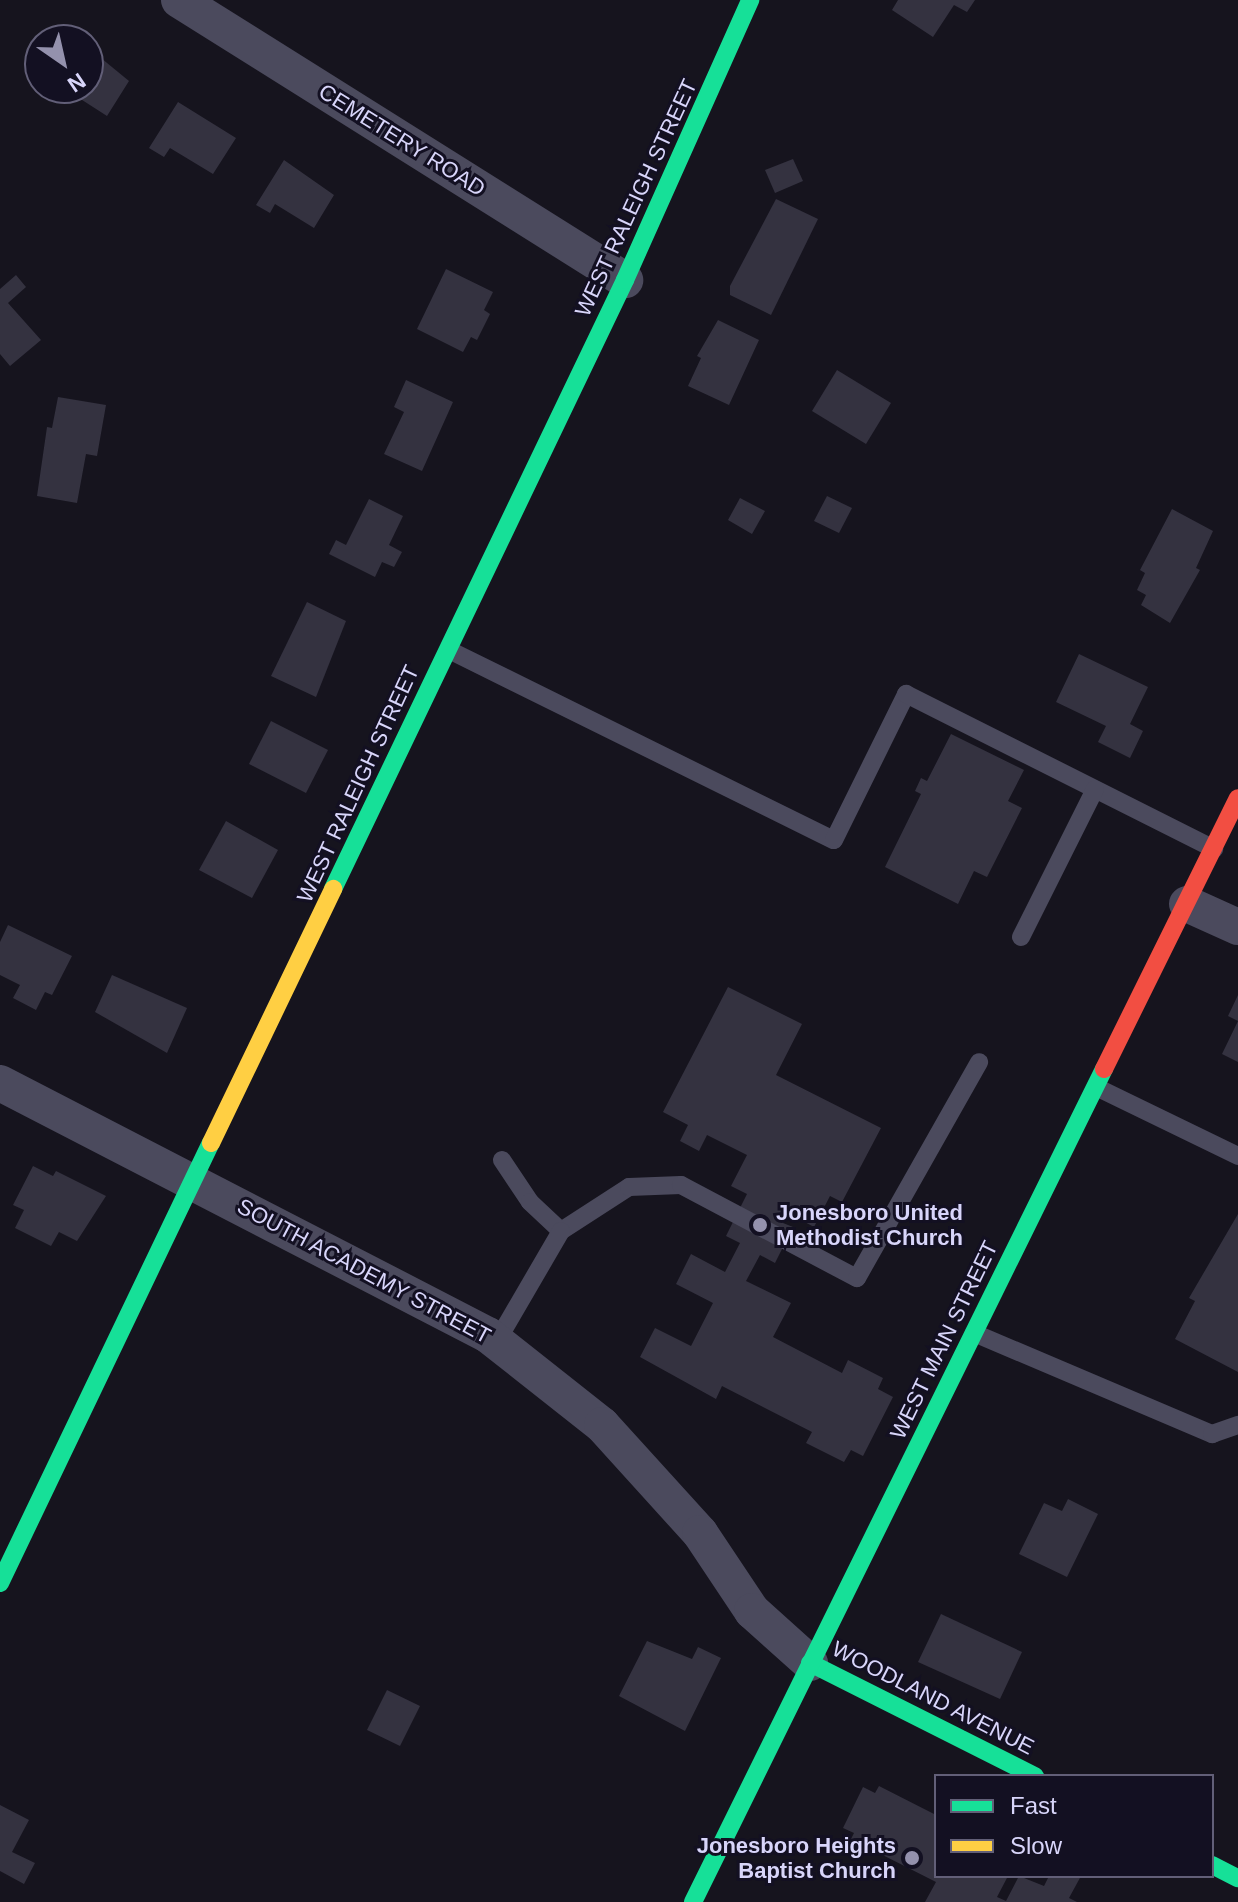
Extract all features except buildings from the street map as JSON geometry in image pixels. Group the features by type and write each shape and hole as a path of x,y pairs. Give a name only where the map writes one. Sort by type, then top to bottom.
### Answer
{"street":[{"name":"CEMETERY ROAD","path":"179,0 625,280"},
{"name":"WEST RALEIGH STREET","path":"0,1583 196,1181 625,280 750,0"},
{"name":"WEST MAIN STREET","path":"693,1902 1238,798"},
{"path":"1187,904 1238,927"},
{"name":"SOUTH ACADEMY STREET","path":"0,1083 196,1181 497,1341 602,1425 700,1533 752,1611 810,1663"},
{"name":"WOODLAND AVENUE","path":"810,1663 1031,1774"},
{"path":"1214,1866 1238,1878"}],"lane":[{"path":"449,650 834,840 906,694 1214,849"},
{"path":"1021,937 1095,789"},
{"path":"497,1341 561,1231 629,1187 681,1185 857,1278 979,1062"},
{"path":"1096,1087 1238,1156"},
{"path":"502,1160 530,1202 561,1231"},
{"path":"974,1333 1212,1434 1238,1425"}],"traffic: fast":[{"path":"333,889 625,280 750,0"},
{"path":"693,1902 1104,1069"},
{"path":"0,1583 211,1143"},
{"path":"810,1663 1031,1774"},
{"path":"1214,1866 1238,1878"}],"traffic: slow":[{"path":"211,1143 333,889"}],"traffic: jam":[{"path":"1104,1069 1238,798"}],"place":[{"name":"Jonesboro United Methodist Church","path":"760,1225"},
{"name":"Jonesboro Heights Baptist Church","path":"912,1858"}]}
